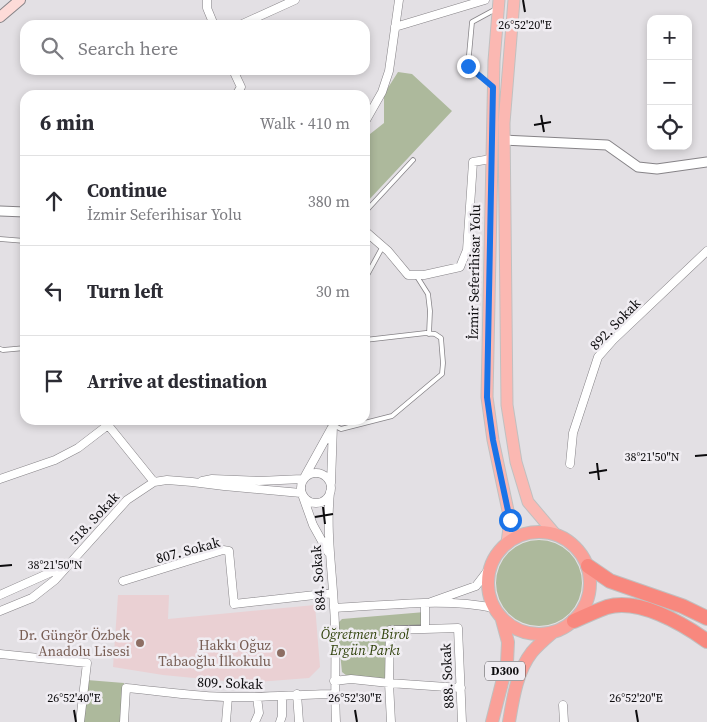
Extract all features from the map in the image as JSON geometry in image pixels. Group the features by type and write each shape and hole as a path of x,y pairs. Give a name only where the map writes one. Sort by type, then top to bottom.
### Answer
{"highway":[{"path":"489,569 496,554 507,543 522,534 539,532 556,535 570,542 580,552 588,566 591,580 589,595 584,609 574,621"},
{"path":"588,566 610,581 682,606 707,618"},
{"name":"D300","path":"489,569 489,597 502,620 508,642 508,663 492,722"},
{"path":"574,621 608,607 636,607 654,612 687,626 707,641"},
{"path":"502,620 519,630 535,634 552,633"},
{"name":"D300","path":"509,722 522,668 532,652 552,633 574,621"}],"main road":[{"path":"0,15 20,0"},
{"path":"514,0 505,113 507,405 516,462 528,502 556,535"},
{"name":"İzmir Seferihisar Yolu","path":"498,4 493,87 487,397 493,440 510,520 507,543"}],"street":[{"path":"207,0 207,8 212,20"},
{"path":"251,20 294,0"},
{"path":"370,113 382,92 389,71 399,0"},
{"path":"395,27 485,0"},
{"path":"235,75 241,87 238,90"},
{"path":"505,140 607,145 638,167 657,169 707,162"},
{"path":"370,235 412,275 460,267 467,250 473,162 491,160"},
{"path":"0,211 20,212"},
{"name":"892. Sokak","path":"570,464 573,433 598,357 613,340 707,252"},
{"path":"0,479 55,460 71,452 108,425 154,482 167,480 192,482 302,494"},
{"path":"329,554 313,525 300,488 331,425"},
{"name":"884. Sokak","path":"333,425 328,510 329,554 334,608 336,722"},
{"path":"192,482 212,479 260,481 304,477 310,473 320,473 329,479 330,488 325,500 316,503 306,500 302,494"},
{"name":"518. Sokak","path":"0,611 32,598 55,580 127,500 154,482"},
{"name":"807. Sokak","path":"123,581 223,550 229,551 234,604 333,592"},
{"path":"0,595 67,565"},
{"path":"425,604 476,586 489,569"},
{"path":"391,722 389,683 390,630 426,628 425,604"},
{"path":"334,608 425,604 475,604 494,608"},
{"name":"888. Sokak","path":"426,628 458,628 462,722"},
{"path":"0,654 87,663 80,722"},
{"path":"334,681 350,678 461,688"},
{"name":"809. Sokak","path":"124,722 126,688 228,697 335,694"},
{"path":"297,694 299,722"},
{"path":"280,722 282,716 282,696"},
{"path":"226,722 228,697"},
{"path":"255,722 259,713 256,697"},
{"path":"563,705 564,722"}],"lane":[{"path":"493,87 468,66 472,22 498,4"},
{"path":"370,207 413,160"},
{"path":"0,239 20,241"},
{"path":"370,270 383,246"},
{"path":"412,275 426,290 429,299 429,334"},
{"path":"370,340 435,334 440,338 443,363 442,374 432,384 392,416 370,422"},
{"path":"0,349 20,348"},
{"path":"336,425 341,429 357,425"}],"shaded area":[{"path":"118,595 169,595 168,619 315,605 320,667 309,678 246,683 163,675 113,667"}],"green space":[{"path":"398,72 412,74 452,111 370,199 370,134 384,123 384,94"},
{"path":"539,540 555,543 563,547 575,559 579,567 582,583 579,599 575,607 563,619 555,623 539,626 523,623 515,619 503,607 499,599 496,583 499,567 503,559 515,547 523,543"},
{"name":"Öğretmen Birol Ergün Parkı","path":"425,612 425,625 393,626 390,630 389,683 351,679 342,672 337,624 342,619"},
{"path":"87,680 124,683 122,722 83,722"}],"place":[{"name":"Dr. Güngör Özbek Anadolu Lisesi","path":"140,643"},
{"name":"Hakkı Oğuz Tabaoğlu İlkokulu","path":"281,653"}],"route":[{"path":"468,66 493,87 487,397 493,440 510,520"}]}
